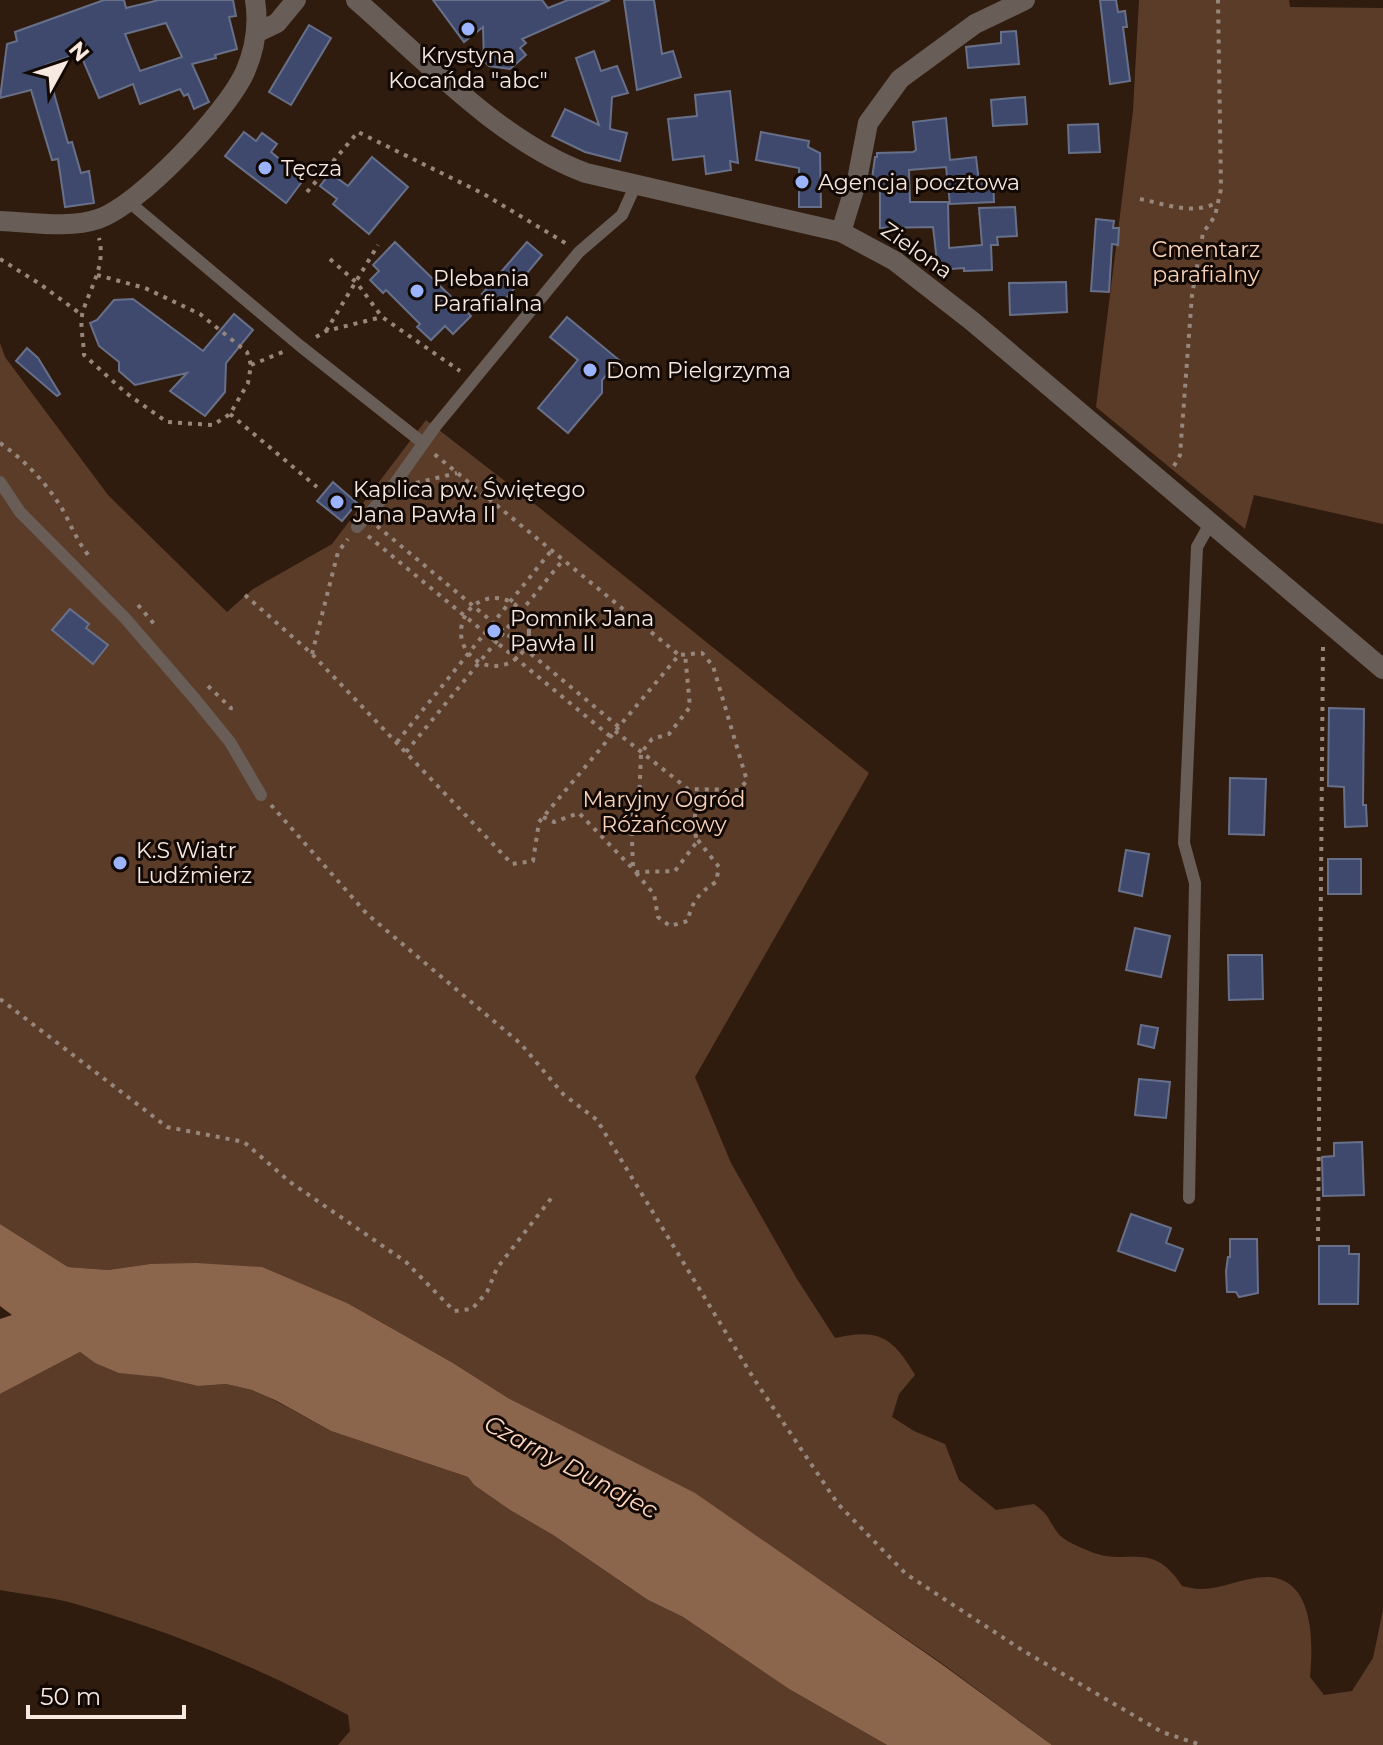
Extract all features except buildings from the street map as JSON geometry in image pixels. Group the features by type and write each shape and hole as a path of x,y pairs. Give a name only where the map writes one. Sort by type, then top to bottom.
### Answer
{"street":[{"path":"0,221 70,223 95,220 129,202 157,179 227,101 243,76 256,33 255,0"},
{"path":"256,33 277,23 296,0"},
{"name":"Zielona","path":"356,0 490,117 527,145 572,168 841,232 895,261 930,287 1383,669"},
{"path":"841,232 857,180 868,123 900,79 975,24 1025,0"}],"lane":[{"path":"361,522 391,489 423,443 579,252 622,215 636,184"},
{"path":"129,202 299,345 423,443"},
{"path":"0,482 20,512 125,618 220,730 261,795"},
{"path":"1189,1198 1195,883 1184,843 1197,547 1211,522"}],"path":[{"path":"1172,468 1180,455 1195,280 1203,233 1215,216 1221,189 1218,0"},
{"path":"307,192 358,132 482,193 579,252"},
{"path":"1140,199 1193,210 1218,202"},
{"path":"95,220 103,252 82,315 84,355 126,393 167,422 213,425 230,414 248,383 251,365 247,352 200,314 145,288 97,275"},
{"path":"326,331 378,245"},
{"path":"0,259 82,315"},
{"path":"330,259 357,283 382,317 473,380"},
{"path":"230,414 317,487"},
{"path":"0,443 16,454 45,486 91,558"},
{"path":"423,443 551,551 682,655 690,707 669,734 652,739 641,753 639,803 631,813 634,870"},
{"path":"391,489 457,473"},
{"path":"245,595 312,654 512,864 533,861 539,822 617,729 682,655 702,653 713,666 747,781 738,790 688,789 641,753 617,729 525,649 361,522"},
{"path":"361,522 464,617 611,737"},
{"path":"312,654 338,552 361,522"},
{"path":"396,742 551,551"},
{"path":"406,752 563,560"},
{"path":"491,598 511,601 522,610 529,629 525,649 516,659 498,666 479,662 468,653 461,635 464,617 472,606 491,598"},
{"path":"132,599 160,631"},
{"path":"1318,1241 1323,616"},
{"path":"203,682 231,708 220,730"},
{"path":"634,870 675,871 696,843 694,789"},
{"path":"261,795 367,914 521,1044 563,1094 597,1120 754,1379 838,1504 906,1574 1022,1650 1162,1732 1201,1745"},
{"path":"543,817 554,822 579,813 654,894 658,917 670,926 688,921 690,908 701,892 716,882 719,867 695,837"},
{"path":"0,999 167,1127 244,1142 290,1182 406,1262 454,1311 472,1309 487,1292 497,1268 553,1196"}],"green space":[{"name":"Cmentarz parafialny","path":"1139,0 1289,0 1290,7 1383,8 1383,524 1254,495 1245,529 1096,407 1133,111"},
{"name":"Maryjny Ogród Różańcowy","path":"0,343 5,357 108,495 227,612 253,589 332,544 426,420 869,773 695,1077 731,1163 797,1279 835,1338 863,1334 883,1338 907,1362 915,1375 899,1394 892,1417 914,1431 945,1444 959,1480 996,1510 1034,1504 1046,1514 1059,1535 1071,1543 1103,1555 1149,1558 1171,1571 1182,1586 1209,1588 1260,1577 1284,1581 1295,1589 1308,1616 1310,1677 1324,1695 1352,1691 1373,1658 1383,1610 1383,1745 1052,1745 940,1662 695,1494 508,1398 349,1304 150,1264 108,1270 68,1267 0,1224"},
{"path":"80,1352 95,1363 198,1386 226,1384 252,1390 331,1431 468,1477 474,1485 510,1510 553,1535 648,1600 683,1617 789,1689 887,1745 338,1745 350,1731 348,1715 283,1682 183,1640 114,1616 60,1600 0,1590 0,1394"}],"water":[{"name":"Czarny Dunajec","path":"0,1224 68,1267 108,1270 150,1264 196,1263 262,1267 349,1304 508,1398 695,1493 940,1663 1052,1745 887,1745 789,1689 683,1617 648,1600 553,1535 510,1510 474,1485 468,1477 331,1431 252,1390 226,1384 198,1386 159,1377 119,1373 95,1363 80,1352 0,1394 0,1319 12,1315 0,1306"}],"place":[{"name":"Krystyna Kocańda \"abc\"","path":"468,29"},
{"name":"Tęcza","path":"265,168"},
{"name":"Agencja pocztowa","path":"802,182"},
{"name":"Plebania Parafialna","path":"417,291"},
{"name":"Dom Pielgrzyma","path":"590,370"},
{"name":"Kaplica pw. Świętego Jana Pawła II","path":"337,502"},
{"name":"Pomnik Jana Pawła II","path":"494,631"},
{"name":"K.S Wiatr Ludźmierz","path":"120,863"}]}
